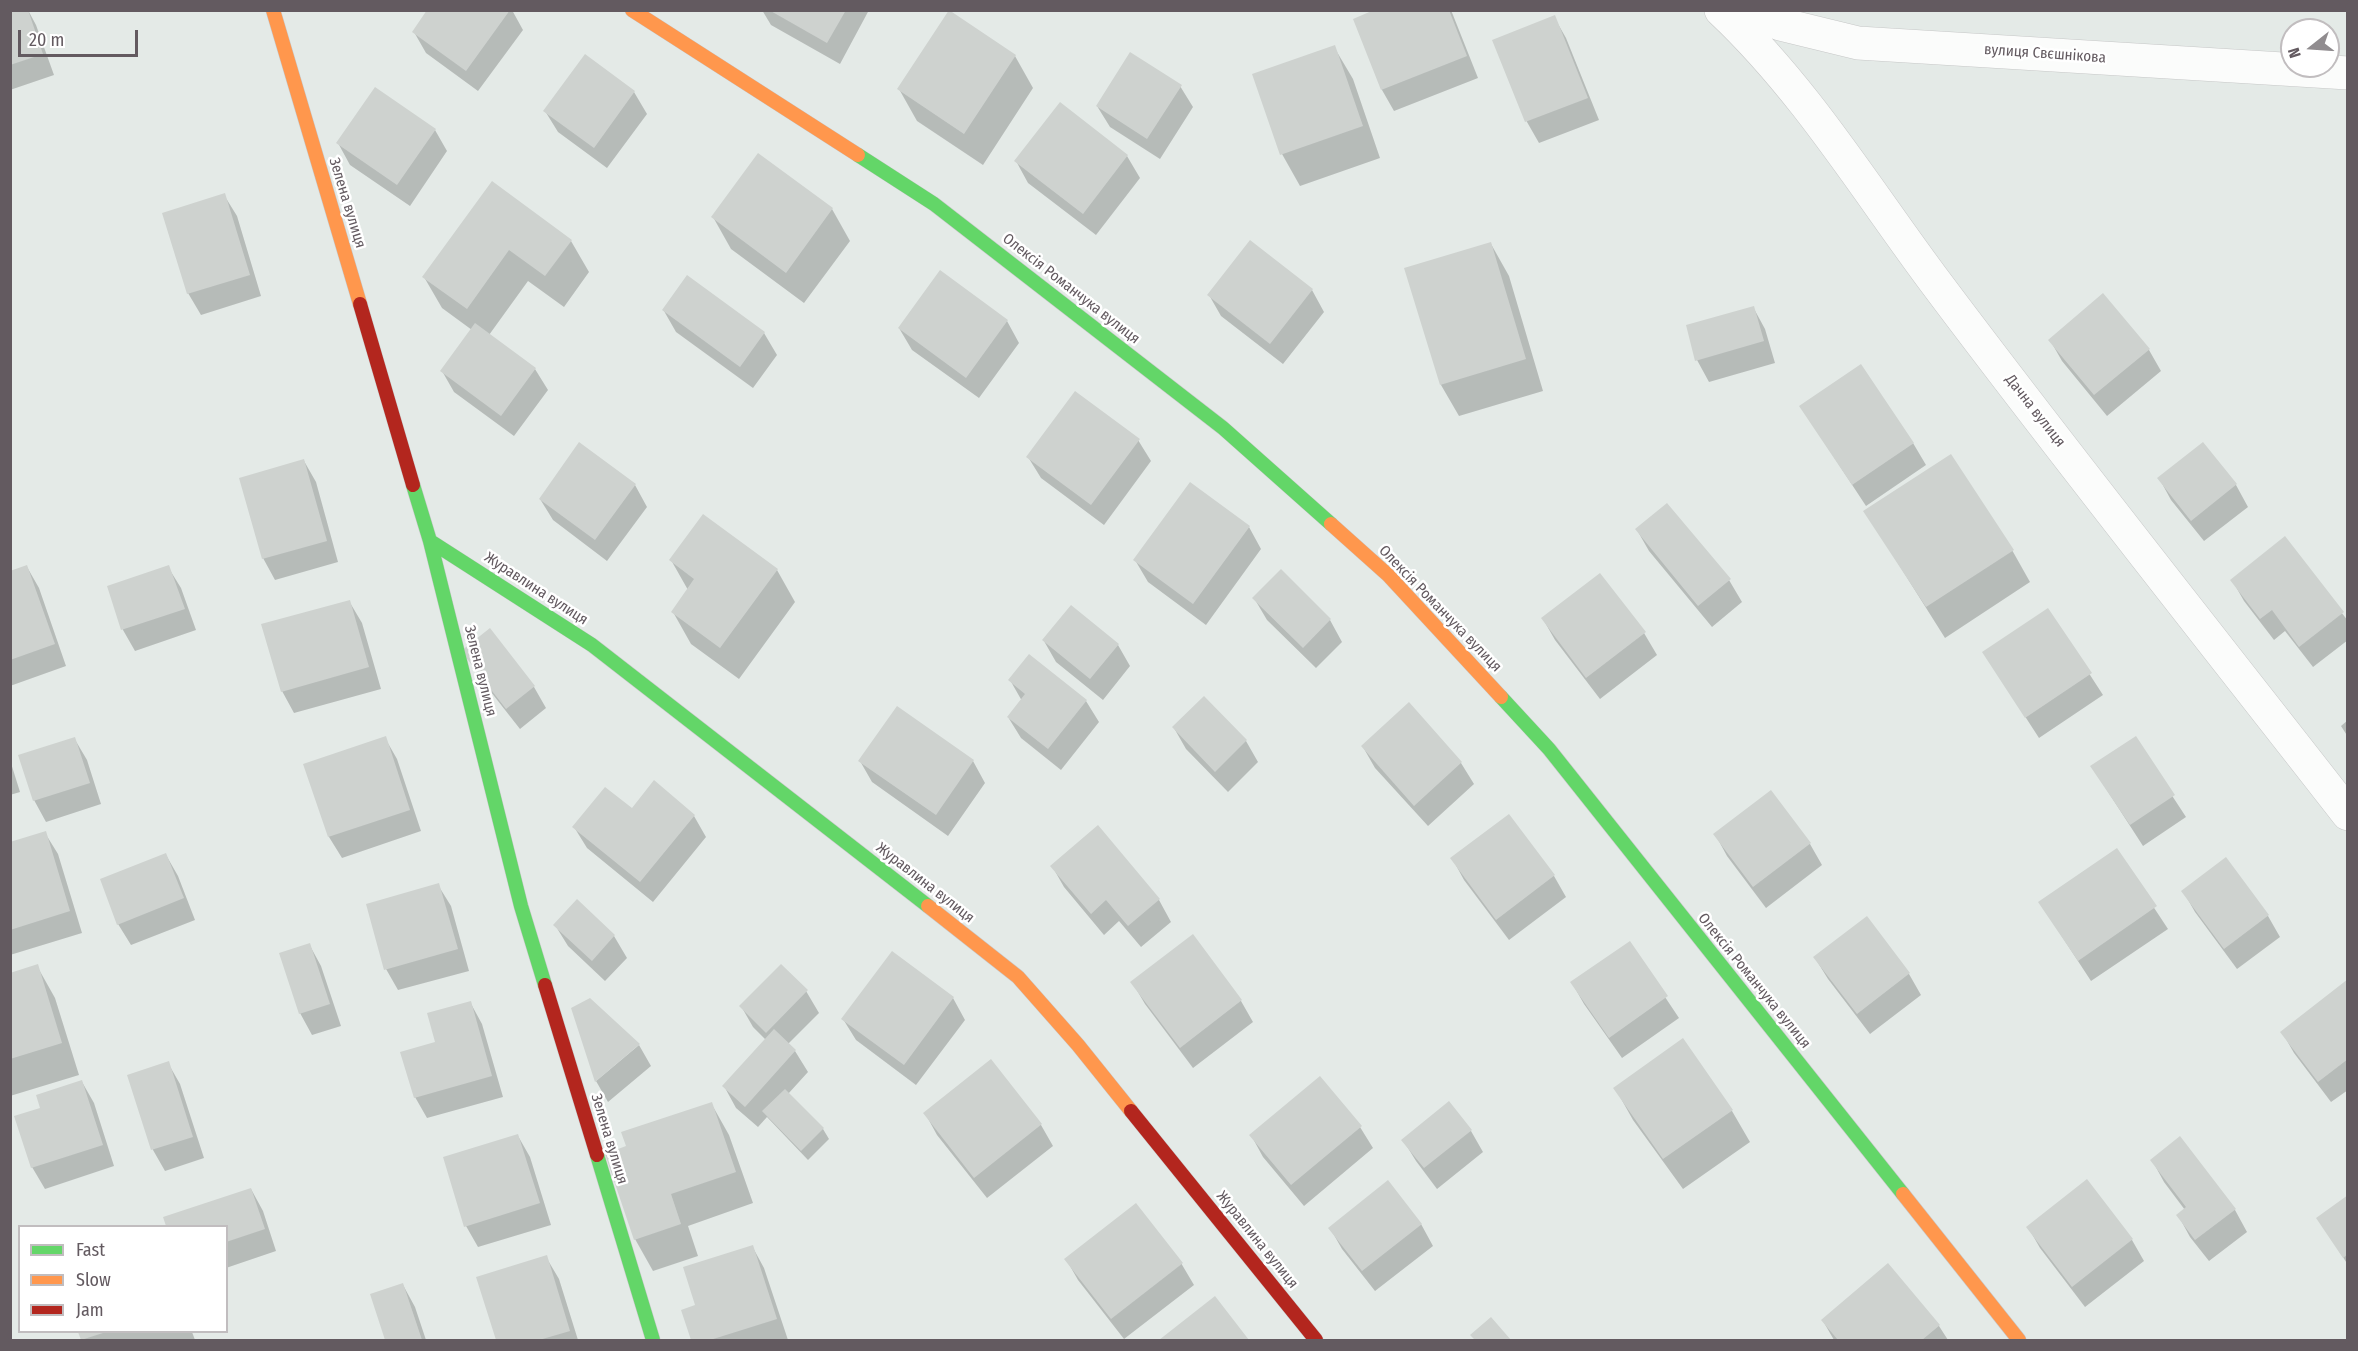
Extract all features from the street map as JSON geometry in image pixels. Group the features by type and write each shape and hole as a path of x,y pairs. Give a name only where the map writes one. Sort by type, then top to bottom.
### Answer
{"street":[{"name":"Зелена вулиця","path":"273,10 430,541 521,906 653,1341"},
{"name":"Олексія Романчука вулиця","path":"632,10 934,204 1223,428 1388,575 1549,749 2019,1341"},
{"name":"Дачна вулиця","path":"1721,10 1754,42 1807,105 1936,284 2348,814"},
{"name":"вулиця Свєшнікова","path":"1748,10 1780,24 1858,43 2348,73"},
{"name":"Журавлина вулиця","path":"430,541 592,645 1018,977 1086,1054 1316,1341"}],"building":[{"path":"10,10 28,10 43,54 10,65"},
{"path":"427,10 510,10 466,71 412,32"},
{"path":"769,10 846,10 827,43"},
{"path":"949,10 1016,55 964,134 897,89"},
{"path":"1374,10 1449,10 1467,56 1381,90 1353,19"},
{"path":"1555,15 1588,98 1525,122 1492,40"},
{"path":"1335,45 1363,126 1280,155 1252,74"},
{"path":"1130,52 1182,85 1147,139 1096,106"},
{"path":"585,54 635,91 594,148 543,111"},
{"path":"375,87 436,129 397,185 336,143"},
{"path":"1060,102 1128,155 1083,214 1014,161"},
{"path":"758,153 833,208 786,273 711,217"},
{"path":"492,181 572,240 545,276 509,250 467,309 422,277"},
{"path":"225,193 250,275 187,294 162,213"},
{"path":"1250,240 1313,289 1270,344 1207,295"},
{"path":"1491,242 1526,359 1440,385 1404,268"},
{"path":"940,270 1008,320 966,378 898,328"},
{"path":"687,275 765,332 740,367 662,310"},
{"path":"2103,293 2150,349 2094,395 2048,340"},
{"path":"1754,306 1764,341 1695,361 1686,325"},
{"path":"475,323 536,368 501,416 440,371"},
{"path":"1861,364 1914,443 1852,485 1799,406"},
{"path":"1075,391 1140,439 1091,505 1026,457"},
{"path":"579,442 636,484 595,540 539,499"},
{"path":"2203,442 2237,484 2191,521 2157,478"},
{"path":"1951,454 2014,550 1926,607 1863,511"},
{"path":"304,459 327,541 262,559 239,478"},
{"path":"1190,482 1250,526 1193,604 1133,560"},
{"path":"1667,503 1731,579 1698,606 1635,529"},
{"path":"703,514 778,569 720,648 671,612 694,579 669,560"},
{"path":"2285,536 2344,612 2299,647 2272,610 2260,619 2230,580"},
{"path":"27,565 55,644 10,660 10,571"},
{"path":"169,565 185,609 121,630 107,586"},
{"path":"1281,569 1331,619 1303,648 1252,598"},
{"path":"1600,573 1646,632 1586,678 1541,618"},
{"path":"350,600 369,667 281,692 261,624"},
{"path":"1071,605 1119,644 1090,679 1042,640"},
{"path":"2048,608 2092,673 2025,718 1982,652"},
{"path":"490,628 535,686 506,709 461,651"},
{"path":"1029,654 1087,700 1048,749 1007,717 1025,694 1008,680"},
{"path":"1204,696 1247,740 1215,772 1172,727"},
{"path":"1409,702 1462,762 1414,806 1361,746"},
{"path":"897,706 974,760 936,815 858,761"},
{"path":"386,736 410,810 328,837 303,764"},
{"path":"2136,736 2175,795 2130,825 2090,766"},
{"path":"75,737 90,783 33,801 18,755"},
{"path":"654,780 695,815 640,882 572,827 605,787 632,808"},
{"path":"1771,790 1811,843 1753,887 1713,834"},
{"path":"1509,814 1555,875 1496,920 1450,858"},
{"path":"1098,825 1160,899 1128,926 1106,900 1091,914 1050,866"},
{"path":"46,831 70,911 10,930 10,842"},
{"path":"2117,848 2157,906 2078,961 2038,902"},
{"path":"166,853 184,898 117,925 100,879"},
{"path":"2226,857 2269,915 2224,949 2181,891"},
{"path":"439,883 458,949 384,970 366,904"},
{"path":"577,899 615,935 592,961 553,925"},
{"path":"1867,916 1910,973 1857,1014 1813,957"},
{"path":"1193,934 1242,1000 1180,1048 1130,982"},
{"path":"1630,941 1668,996 1609,1038 1570,982"},
{"path":"310,943 330,1004 299,1014 279,953"},
{"path":"892,951 954,997 904,1065 841,1019"},
{"path":"38,964 62,1043 10,1059 10,973"},
{"path":"781,964 808,990 766,1033 739,1006"},
{"path":"2348,979 2348,1059 2318,1082 2280,1032"},
{"path":"590,998 640,1044 595,1082 571,1008"},
{"path":"471,1001 492,1076 414,1098 400,1052 435,1042 427,1013"},
{"path":"774,1029 796,1050 745,1107 722,1086"},
{"path":"1683,1038 1733,1110 1663,1159 1613,1088"},
{"path":"991,1059 1042,1124 974,1178 923,1113"},
{"path":"169,1061 193,1137 151,1150 127,1075"},
{"path":"1320,1076 1362,1126 1291,1185 1249,1135"},
{"path":"82,1080 103,1145 31,1168 14,1116 40,1108 36,1095"},
{"path":"785,1089 824,1128 801,1151 762,1111"},
{"path":"1449,1101 1472,1130 1424,1168 1401,1140"},
{"path":"712,1102 736,1172 671,1194 681,1224 634,1240 605,1154 626,1146 621,1132"},
{"path":"518,1134 540,1203 464,1227 443,1157"},
{"path":"2180,1136 2236,1209 2195,1240 2176,1215 2186,1207 2150,1160"},
{"path":"2087,1179 2133,1239 2072,1287 2026,1227"},
{"path":"1388,1180 1422,1224 1362,1271 1328,1228"},
{"path":"251,1188 265,1229 228,1241 228,1225 166,1225 163,1217"},
{"path":"2348,1195 2348,1254 2343,1258 2316,1218"},
{"path":"1136,1203 1183,1263 1111,1319 1064,1259"},
{"path":"753,1245 777,1319 710,1340 691,1340 681,1310 695,1305 683,1267"},
{"path":"547,1255 570,1331 539,1340 496,1340 476,1277"},
{"path":"1888,1263 1940,1325 1922,1340 1838,1340 1821,1320"},
{"path":"403,1283 422,1340 385,1340 370,1294"},
{"path":"1215,1296 1249,1340 1159,1340"},
{"path":"1491,1317 1511,1340 1475,1340 1470,1335"},
{"path":"78,1333 103,1333 81,1340"}],"traffic: fast":[{"path":"858,155 934,204 1223,428 1331,524"},
{"path":"413,485 430,541 521,906 545,985"},
{"path":"430,541 592,645 928,906"},
{"path":"1501,697 1549,749 1903,1194"},
{"path":"597,1155 653,1340"}],"traffic: slow":[{"path":"273,10 360,304"},
{"path":"632,10 858,155"},
{"path":"1331,524 1388,575 1501,697"},
{"path":"928,906 1018,977 1078,1045 1131,1111"},
{"path":"1903,1194 2019,1340"}],"traffic: jam":[{"path":"360,304 413,485"},
{"path":"545,985 597,1155"},
{"path":"1131,1111 1316,1340"}]}
